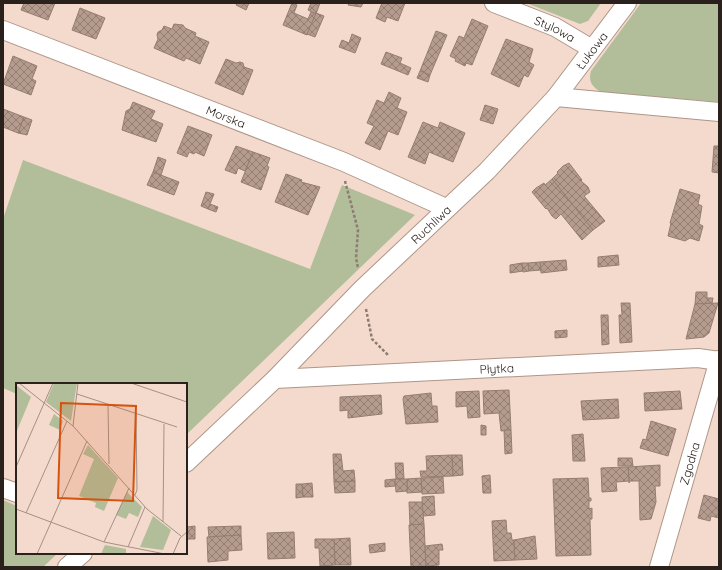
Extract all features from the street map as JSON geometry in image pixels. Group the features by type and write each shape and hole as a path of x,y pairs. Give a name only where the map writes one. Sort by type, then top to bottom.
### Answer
{"street":[{"name":"Stylowa","path":"494,3 555,27 592,49"},
{"name":"Łukowa","path":"556,97 627,3"},
{"name":"Morska","path":"3,30 344,162 446,208"},
{"name":"Ruchliwa","path":"187,462 275,379 362,289 446,208 487,172 556,97"},
{"path":"556,97 719,112"},
{"name":"Płytka","path":"275,379 698,358 719,360"},
{"name":"Zgodna","path":"659,567 719,360"},
{"path":"3,488 16,493"},
{"path":"67,567 82,554"}],"green space":[{"path":"526,3 601,3 588,21 580,24"},
{"path":"641,3 719,3 719,102 601,92 593,86 590,81 591,71"},
{"path":"23,160 310,269 342,185 415,215 187,434 187,383 16,383 16,394 3,388 3,219"},
{"path":"3,500 16,506 16,554 57,554 43,567 3,567"}],"building":[{"path":"24,3 55,3 48,20 21,10"},
{"path":"237,3 249,3 246,10 236,5"},
{"path":"292,3 297,5 294,13 308,19 311,12 316,14 307,35 283,25"},
{"path":"311,3 320,3 316,14 308,10"},
{"path":"349,3 363,3 361,7 348,5"},
{"path":"382,3 405,3 398,21 387,17 385,22 376,18"},
{"path":"80,8 105,18 96,39 72,30"},
{"path":"316,13 324,16 315,37 307,34"},
{"path":"472,19 488,26 472,65 466,63 465,66 455,61 456,59 450,56 459,36 464,38"},
{"path":"174,24 183,25 185,28 196,33 195,36 209,42 200,64 186,58 184,61 154,48 158,39 158,32 162,30 164,26 172,29"},
{"path":"436,31 447,35 430,75 420,71"},
{"path":"352,34 361,38 355,53 339,47 342,40 349,43"},
{"path":"506,39 533,49 529,62 534,65 528,77 524,75 519,87 491,74"},
{"path":"386,52 402,58 400,63 411,68 408,75 381,64"},
{"path":"13,56 37,66 32,79 36,81 31,95 3,84"},
{"path":"226,59 236,63 243,63 244,67 253,70 243,95 215,83"},
{"path":"420,71 430,75 428,82 417,78"},
{"path":"389,92 401,98 397,108 407,112 398,135 388,131 380,150 365,143 374,126 367,123 377,100 384,103"},
{"path":"133,102 155,111 151,119 163,124 156,142 122,130 126,111 130,109"},
{"path":"485,105 498,109 493,124 480,120"},
{"path":"3,109 24,117 18,133 3,127"},
{"path":"24,117 32,120 27,135 18,133"},
{"path":"423,122 438,128 440,122 465,133 453,162 429,152 425,164 408,157"},
{"path":"188,126 212,135 204,156 195,152 194,154 189,152 187,157 177,153"},
{"path":"236,146 253,152 245,171 238,168 236,174 225,170"},
{"path":"714,146 719,146 719,173 712,172"},
{"path":"253,152 270,158 267,166 269,167 261,190 241,182"},
{"path":"158,157 166,160 161,175 153,172"},
{"path":"569,163 582,180 581,181 588,187 590,192 584,196 605,221 593,230 552,179 563,166"},
{"path":"153,172 179,182 174,195 147,185"},
{"path":"286,174 302,180 301,182 320,187 308,215 275,202"},
{"path":"552,179 593,230 582,240 561,214 556,219 552,216 547,208 546,209 532,192 544,183 545,185"},
{"path":"680,189 700,195 698,204 702,206 699,224 703,226 699,241 690,238 685,241 668,236 670,223"},
{"path":"206,192 214,194 208,209 201,206"},
{"path":"210,204 218,207 216,212 208,209"},
{"path":"618,255 619,265 598,267 598,257"},
{"path":"566,260 567,270 541,273 540,262"},
{"path":"540,262 541,270 529,271 528,263"},
{"path":"522,263 523,271 510,273 510,265"},
{"path":"522,263 528,263 529,271 523,272"},
{"path":"696,292 707,292 707,298 713,298 712,303 695,304"},
{"path":"621,303 630,303 632,342 620,343 619,315 622,315"},
{"path":"718,303 709,333 704,337 686,339 695,304"},
{"path":"601,315 608,315 609,344 602,345"},
{"path":"567,330 567,337 555,338 555,331"},
{"path":"509,390 511,430 501,431 499,413 484,414 483,391"},
{"path":"479,391 480,417 468,418 467,406 456,407 456,392"},
{"path":"680,391 682,409 645,411 644,393"},
{"path":"431,393 432,406 437,406 438,422 406,424 403,399 404,396"},
{"path":"381,395 382,414 348,418 348,410 340,411 340,397"},
{"path":"618,399 619,418 583,420 581,401"},
{"path":"651,421 676,429 668,456 640,448 643,439 646,440"},
{"path":"481,425 486,426 486,435 481,435"},
{"path":"504,430 511,430 512,453 505,454"},
{"path":"583,434 585,461 573,461 572,435"},
{"path":"333,454 341,454 343,471 354,470 355,481 334,482"},
{"path":"452,455 453,476 421,477 420,471 427,471 426,456"},
{"path":"452,455 462,455 463,475 453,476"},
{"path":"618,458 632,458 633,466 618,466"},
{"path":"395,463 403,463 404,479 396,479"},
{"path":"660,465 660,486 655,486 656,502 651,519 640,520 639,481 630,481 629,483 628,467"},
{"path":"628,467 629,481 616,482 617,491 602,492 601,468"},
{"path":"490,475 491,493 483,493 482,476"},
{"path":"443,477 444,493 422,494 421,478"},
{"path":"421,478 422,492 407,493 407,479"},
{"path":"588,478 589,498 591,498 591,501 589,501 589,509 592,508 592,519 590,519 591,555 556,556 553,479"},
{"path":"395,479 395,486 385,487 385,480"},
{"path":"395,479 407,479 407,491 396,492"},
{"path":"355,481 355,492 335,493 334,482"},
{"path":"312,483 313,497 303,497 302,484"},
{"path":"296,484 302,484 303,497 296,498"},
{"path":"704,495 719,499 719,518 711,516 710,521 698,518"},
{"path":"434,496 435,515 423,516 422,497"},
{"path":"409,502 422,502 424,524 410,525"},
{"path":"506,520 507,533 511,533 512,540 514,540 515,560 494,561 492,521"},
{"path":"424,524 426,566 411,567 409,525"},
{"path":"195,526 195,539 187,539 187,527"},
{"path":"241,526 241,535 209,537 208,527"},
{"path":"294,532 295,558 268,559 267,533"},
{"path":"241,535 242,550 228,551 228,560 208,562 207,537"},
{"path":"535,536 537,559 515,560 514,540"},
{"path":"350,538 351,565 335,565 334,539"},
{"path":"315,539 334,539 335,565 320,566 319,548 315,548"},
{"path":"385,543 385,551 370,553 369,545"},
{"path":"442,544 443,550 439,550 439,565 426,566 425,546"}]}
